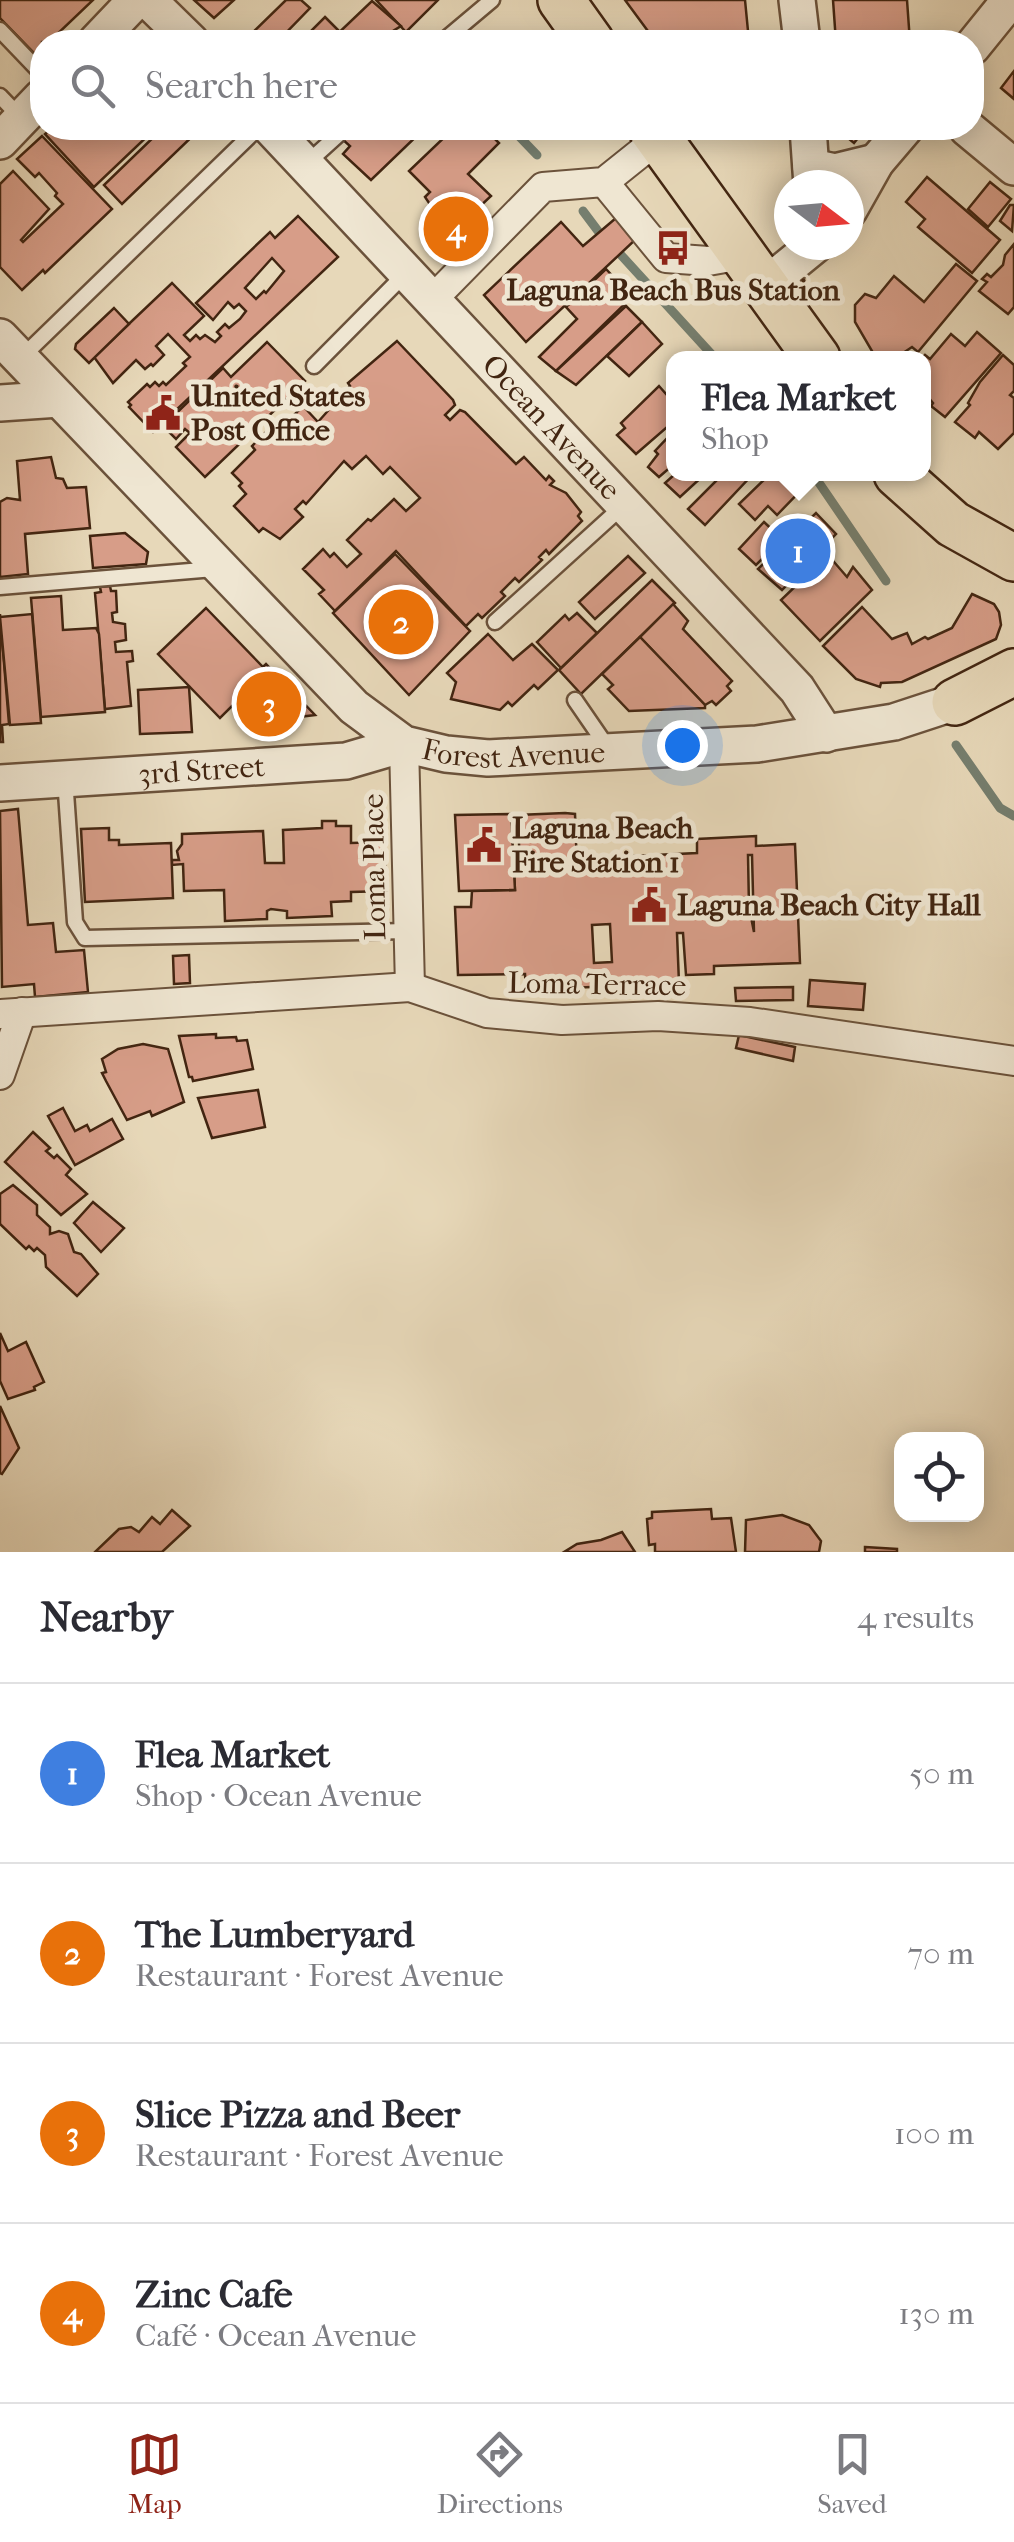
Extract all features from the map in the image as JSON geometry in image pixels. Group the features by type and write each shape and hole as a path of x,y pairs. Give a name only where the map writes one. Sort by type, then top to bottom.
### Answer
{"main road":[{"path":"561,0 582,30"},
{"path":"661,140 812,351"},
{"path":"906,481 953,524 1014,558"}],"street":[{"path":"107,30 136,0"},
{"path":"148,0 179,30"},
{"path":"797,0 801,30"},
{"path":"984,33 1010,0"},
{"name":"Ocean Avenue","path":"283,140 797,689 826,734"},
{"path":"432,300 544,187 604,182 647,140"},
{"path":"810,140 814,170"},
{"path":"864,183 895,140"},
{"path":"982,140 1014,167"},
{"path":"843,170 876,162"},
{"path":"604,182 666,258 754,270 778,260"},
{"name":"Forest Avenue","path":"10,348 354,707 404,744 488,758 757,744 894,722 997,680"},
{"path":"0,403 60,399"},
{"name":"3rd Street","path":"0,783 346,761 404,744"},
{"name":"Loma Place","path":"404,744 410,988"},
{"name":"Loma Terrace","path":"11,1013 410,988 488,1013 562,1020 658,1016 750,1022 1014,1060"},
{"path":"0,1074 11,1013"}],"lane":[{"path":"456,30 492,0"},
{"path":"0,30 30,61"},
{"path":"10,348 244,140"},
{"path":"306,164 333,140"},
{"path":"314,366 407,272"},
{"path":"495,622 624,504"},
{"path":"0,587 222,568"},
{"path":"575,700 611,752"},
{"path":"64,777 75,922 85,938 408,931"}],"building":[{"path":"0,0 93,0 62,30 30,30 30,49 0,18"},
{"path":"194,0 234,0 214,18"},
{"path":"286,0 301,0 310,8 289,30 255,30"},
{"path":"376,0 438,0 408,30"},
{"path":"625,0 745,0 748,30 647,30"},
{"path":"833,0 907,0 909,30 835,30"},
{"path":"372,1 401,26 395,30 342,30"},
{"path":"325,17 338,30 312,30"},
{"path":"1014,71 1014,99 1001,88"},
{"path":"38,140 46,140 112,209 22,290 0,267 0,184 13,171 49,209 23,242 63,204 39,173 35,177 17,159"},
{"path":"51,140 143,140 94,187"},
{"path":"151,140 189,140 122,204 104,185"},
{"path":"343,140 413,140 371,180 343,154 350,146"},
{"path":"441,140 499,143 468,174 491,196 456,229 435,201 431,206 425,197 430,192 409,171"},
{"path":"927,177 1000,240 972,273 918,227 925,219 906,202"},
{"path":"990,182 1011,199 988,227 968,209"},
{"path":"1010,205 1014,205 1012,231 1000,221"},
{"path":"298,216 338,257 153,432 128,402 147,384 166,385 190,357 168,334 156,346 164,355 153,366 145,369 136,360 113,383 94,357 172,283 204,316 184,335 190,341 196,335 200,339 205,335 215,342 221,336 217,332 225,324 229,328 246,311 239,304 234,308 228,302 213,320 196,303 270,232 275,238","holes":["272,258 284,271 256,299 245,288"]},
{"path":"616,218 635,240 526,342 484,295 561,222 583,246"},
{"path":"1014,244 1014,307 1008,314 979,291 987,282 982,279 987,274 991,277 1003,265"},
{"path":"956,264 977,281 919,351 912,347 906,351 872,351 855,322 855,305 865,294 876,298 894,276 924,302"},
{"path":"606,269 632,297 556,371 539,357 577,319 566,307"},
{"path":"626,306 642,322 576,385 556,371"},
{"path":"114,308 129,324 89,363 75,349 76,344"},
{"path":"642,322 662,344 629,376 607,356"},
{"path":"977,332 1001,353 945,417 931,406 931,358 951,334 965,346"},
{"path":"397,341 453,400 455,405 445,415 450,420 460,410 465,412 516,464 524,457 546,480 549,476 554,481 550,485 566,493 581,512 578,516 582,521 549,554 546,550 539,557 542,560 519,582 515,578 501,592 505,596 482,618 478,614 466,626 396,551 335,611 319,594 324,590 303,569 323,549 330,557 334,553 347,567 361,554 347,540 368,519 371,521 394,499 406,511 420,498 390,467 383,474 366,456 352,469 344,461 306,504 303,501 295,509 303,517 280,539 263,528 259,532 234,506 246,494 232,473 255,450 252,446 271,427 276,433 303,406 318,422 350,386 348,383"},
{"path":"267,342 305,381 205,477 176,447 190,433 185,429 176,439 163,426 223,368 231,377"},
{"path":"1003,355 1014,365 1014,391 1010,395 1014,398 1014,433 998,449 979,432 975,438 955,422"},
{"path":"659,386 666,394 666,428 636,454 617,435 625,428 621,423"},
{"path":"666,439 666,471 659,477 648,467 658,454 655,451"},
{"path":"51,457 56,478 63,479 67,488 86,487 90,528 25,534 28,574 0,577 0,502 7,498 20,500 17,461"},
{"path":"667,481 697,481 680,497"},
{"path":"716,481 746,481 705,525 688,509"},
{"path":"763,481 802,481 806,485 777,515 768,506 755,520 739,504"},
{"path":"816,513 836,534 782,590 758,569"},
{"path":"764,522 782,539 756,565 739,549"},
{"path":"125,533 148,552 146,564 93,568 90,536"},
{"path":"395,554 470,631 409,695 333,613"},
{"path":"828,555 847,577 853,567 872,590 820,641 781,600"},
{"path":"628,556 645,573 595,619 579,602"},
{"path":"652,580 675,603 581,694 559,670"},
{"path":"110,586 111,591 116,591 117,612 112,613 113,622 125,624 126,640 115,642 116,652 132,651 133,661 127,662 131,706 105,709 95,593 101,592 100,587"},
{"path":"972,594 994,604 999,612 1001,625 996,639 902,682 881,683 880,687 856,679 823,646 862,607 892,639 907,633 912,644 928,639 952,628"},
{"path":"61,596 63,630 96,628 99,634 105,712 41,717 31,598"},
{"path":"673,604 688,621 683,629 732,681 727,686 731,691 716,705 712,701 705,705 640,637"},
{"path":"206,608 315,715 266,721 242,696 220,718 158,654"},
{"path":"577,613 597,633 561,668 537,642 565,615 569,620"},
{"path":"0,614 9,724 2,725 3,742 0,742"},
{"path":"32,614 41,723 10,725 0,617"},
{"path":"488,634 513,660 532,644 558,670 538,689 534,685 512,706 508,702 500,710 451,699 456,682 447,673"},
{"path":"640,637 705,708 629,711 608,689 613,685 602,674"},
{"path":"189,687 192,732 140,734 138,690"},
{"path":"18,809 28,925 53,923 56,952 84,950 88,992 35,997 34,984 2,987 0,811"},
{"name":"Laguna Beach Fire Station 1","path":"511,814 515,890 459,891 455,815"},
{"path":"575,814 577,868 614,866 613,857 697,853 697,839 756,836 756,846 795,844 800,963 714,966 714,974 686,975 683,933 677,933 679,983 526,990 525,974 458,975 455,907 471,907 472,891 515,890 514,872 520,871 518,815","holes":["748,855 752,855 754,932 749,907","610,924 612,962 594,963 592,925"]},
{"path":"322,821 351,826 351,843 384,842 387,891 351,892 351,901 331,902 332,916 287,918 287,911 271,909 267,919 225,921 224,890 184,891 183,864 172,865 172,860 179,860 177,851 182,834 263,831 265,863 284,863 283,830 322,828"},
{"path":"109,828 109,840 119,840 119,845 171,843 173,898 85,902 81,829"},
{"path":"189,955 190,983 174,984 173,956"},
{"path":"810,980 865,984 863,1010 808,1006"},
{"path":"793,987 793,1000 736,1001 735,988"},
{"path":"216,1034 216,1038 247,1040 253,1069 193,1081 179,1036"},
{"path":"739,1035 795,1047 793,1061 736,1048"},
{"path":"143,1044 168,1049 184,1102 152,1116 150,1111 127,1120 102,1073 106,1072 102,1059 118,1049"},
{"path":"258,1090 265,1127 212,1138 198,1098"},
{"path":"63,1108 75,1131 87,1125 90,1131 112,1119 123,1139 75,1165 48,1116"},
{"path":"33,1132 50,1148 46,1151 54,1158 57,1155 71,1169 66,1175 87,1194 61,1215 5,1162"},
{"path":"13,1185 37,1205 37,1215 50,1227 50,1234 68,1234 74,1252 81,1254 98,1274 77,1296 46,1267 45,1255 37,1248 26,1249 0,1224 0,1194"},
{"path":"93,1202 124,1228 101,1252 74,1223"},
{"path":"0,1333 8,1351 26,1342 44,1382 35,1390 8,1399 0,1381"},
{"path":"0,1406 19,1448 2,1474 0,1473"},
{"path":"711,1509 712,1519 731,1518 736,1552 655,1552 655,1544 649,1545 647,1519 652,1518 652,1512"},
{"path":"172,1510 190,1526 162,1552 95,1552 119,1529 131,1527 139,1532 152,1517 160,1524"},
{"path":"782,1515 809,1525 821,1541 819,1552 745,1552 746,1520"},
{"path":"622,1532 635,1552 564,1552 577,1544"},
{"path":"865,1547 897,1549 897,1552 865,1552"}],"waterway":[{"path":"523,140 537,155"},
{"path":"583,211 598,231"},
{"path":"621,255 709,351"},
{"path":"818,481 886,581"},
{"path":"956,745 1000,808 1014,816"}],"place":[{"name":"Zinc Cafe","path":"456,229"},
{"name":"Laguna Beach Bus Station","path":"673,248"},
{"name":"United States Post Office","path":"163,413"},
{"name":"Flea Market","path":"798,551"},
{"name":"The Lumberyard","path":"401,622"},
{"name":"Slice Pizza and Beer","path":"269,704"},
{"name":"Laguna Beach Fire Station 1","path":"484,845"},
{"name":"Laguna Beach City Hall","path":"649,905"}]}
